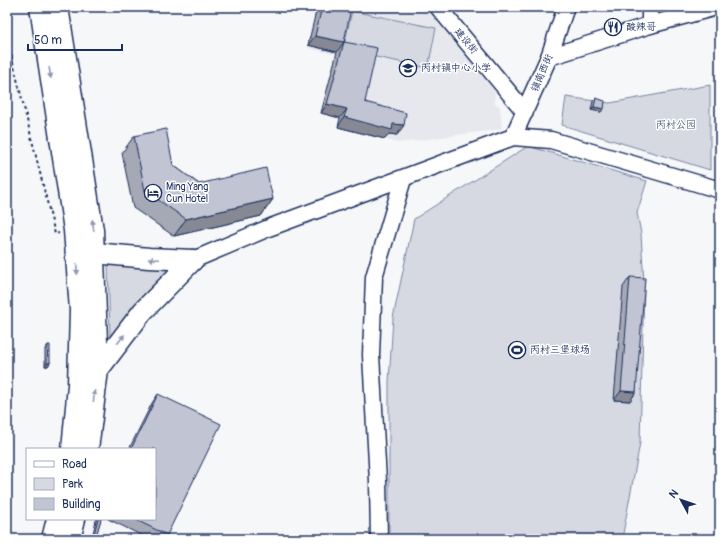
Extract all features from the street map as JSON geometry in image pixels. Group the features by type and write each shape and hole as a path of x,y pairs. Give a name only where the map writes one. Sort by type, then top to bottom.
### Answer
{"main road":[{"path":"40,7 79,198 93,230 98,370 84,424 72,448"},
{"path":"58,7 79,198 74,230 80,310 84,424 88,448"},
{"path":"94,253 193,260"},
{"path":"98,370 143,311 193,260"},
{"path":"52,539 58,520"},
{"path":"70,539 76,520"}],"street":[{"name":"建设街","path":"438,7 525,112"},
{"name":"镇南西街","path":"513,137 549,57 566,7"},
{"path":"650,7 650,25"},
{"path":"549,57 650,25 716,7"},
{"path":"193,260 271,227 513,137 551,140 720,190"},
{"path":"379,539 378,481 372,355 374,277 403,179"}],"path":[{"path":"7,38 55,234 74,230"}],"shaded area":[{"name":"丙村镇中心小学","path":"301,7 434,7 494,80 495,103 500,107 502,129 398,143 338,127 340,118 321,113 337,55 308,48 316,12"}],"green space":[{"path":"352,11 436,28 428,68 343,50"},
{"name":"丙村公园","path":"710,85 710,170 562,125 566,97 610,103"},
{"name":"丙村三堡球场","path":"528,146 647,181 637,213 641,233 644,285 640,443 622,539 389,539 389,382 393,318 414,219"},
{"path":"108,264 170,268 110,337"}],"building":[{"path":"322,7 349,7 350,13 344,42 315,36"},
{"path":"344,42 377,48 365,102 406,113 404,125 393,124 392,130 344,117 347,109 327,104"},
{"path":"596,98 605,101 604,109 594,107"},
{"path":"166,129 173,165 199,184 266,168 273,199 186,219 145,191 134,136"},
{"path":"630,277 645,278 636,392 621,391"},
{"path":"48,345 50,345 50,363 47,363"},
{"path":"158,394 221,424 167,535 136,520 156,520 156,448 131,448"},
{"path":"98,520 101,520 96,536 94,535"}],"place":[{"name":"酸辣哥","path":"613,27"},
{"name":"丙村镇中心小学","path":"408,68"},
{"name":"Ming Yang Cun Hotel","path":"153,193"},
{"name":"丙村三堡球场","path":"517,350"}]}
